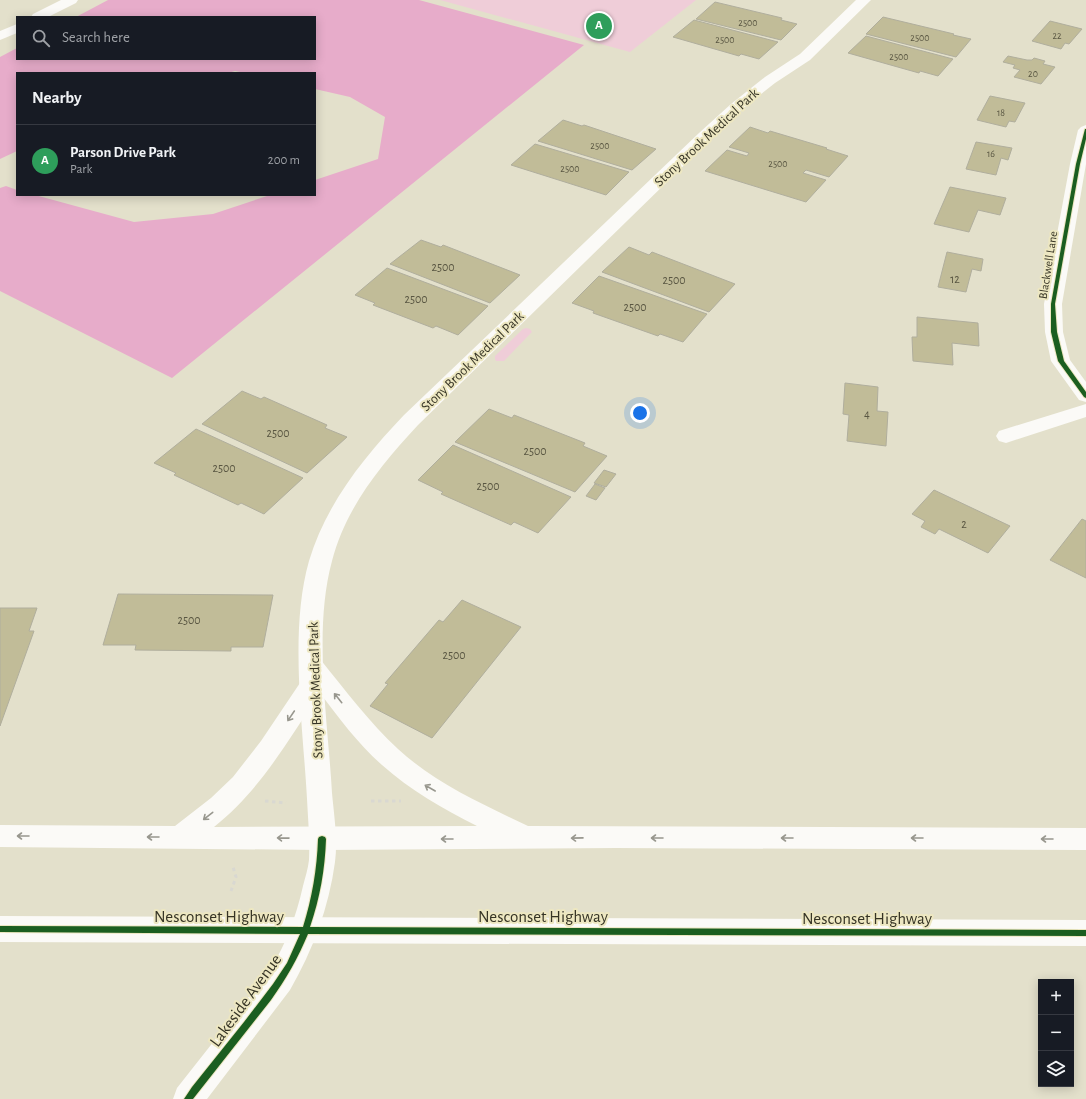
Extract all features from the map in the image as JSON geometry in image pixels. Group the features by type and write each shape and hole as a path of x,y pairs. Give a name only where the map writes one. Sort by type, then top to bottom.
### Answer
{"main road":[{"path":"40,16 72,0"},
{"name":"Stony Brook Medical Park","path":"322,839 312,675 311,629 314,596 319,567 327,541 351,493 383,448 736,107 770,80 805,57 864,0"},
{"path":"0,36 16,28"},
{"name":"Blackwell Lane","path":"1086,130 1078,164 1053,304 1054,332 1061,361 1086,396"},
{"path":"1006,436 1086,410"},
{"path":"181,837 213,813 242,785 257,765 312,675 366,734 402,768 423,783 474,813 527,838"},
{"path":"0,836 322,839 1086,839"},
{"name":"Lakeside Avenue","path":"188,1099 280,980 298,946 305,930 318,886 322,861 322,839"},
{"name":"Nesconset Highway","path":"0,929 1086,933"}],"path":[{"path":"263,801 286,803"},
{"path":"371,801 408,801"},
{"path":"231,891 236,877 233,867"}],"shaded area":[{"path":"108,0 419,0 584,45 172,378 0,291 0,188 6,186 16,190 16,196 39,196 134,222 213,214 267,196 316,196 316,180 378,159 385,117 350,97 316,89 316,72 16,72 16,151 0,159 0,57 16,49 16,60 316,60 316,16 78,16"},
{"path":"440,0 696,0 630,52"},
{"path":"523,329 530,329 532,332 504,361 496,361 495,356"}],"building":[{"path":"715,2 782,18 781,20 797,24 781,40 696,19"},
{"path":"883,17 971,39 956,57 866,34"},
{"path":"694,20 778,42 759,59 741,54 739,56 673,37"},
{"path":"1050,21 1082,29 1069,44 1065,43 1061,49 1032,41"},
{"path":"866,36 953,59 938,76 920,71 919,73 848,53"},
{"path":"1008,56 1027,60 1032,60 1034,58 1045,61 1043,64 1055,67 1041,84 1014,77 1020,70 1013,68 1015,65 1003,62"},
{"path":"990,96 1025,103 1015,122 1009,121 1006,127 977,120"},
{"path":"563,120 582,126 584,125 656,149 632,170 538,141"},
{"path":"750,127 768,133 770,131 827,148 826,149 848,156 829,177 806,170 803,173 826,180 806,202 705,171 727,150 747,156 749,153 729,147"},
{"path":"976,142 1012,148 1008,160 1001,158 996,175 966,169"},
{"path":"535,144 629,172 606,195 511,165"},
{"path":"950,187 1006,198 1000,215 978,210 969,232 934,224"},
{"path":"421,240 441,247 443,245 520,275 490,303 390,264"},
{"path":"629,247 649,255 652,252 735,284 709,312 602,272"},
{"path":"947,252 983,259 981,271 972,269 966,292 938,287"},
{"path":"387,268 488,306 458,335 436,326 433,328 373,305 375,303 355,295"},
{"path":"599,276 707,314 683,342 660,334 658,336 593,313 594,311 572,303"},
{"path":"917,317 978,323 979,346 952,343 953,365 913,361 912,337 917,337"},
{"path":"845,383 878,387 877,411 888,412 886,446 847,441 849,415 843,414"},
{"path":"242,391 261,399 264,397 327,425 325,428 347,437 307,473 202,424"},
{"path":"489,409 512,418 514,415 585,443 583,446 607,456 575,492 455,442"},
{"path":"196,429 303,478 264,514 241,503 238,505 174,475 176,473 154,463"},
{"path":"453,445 571,497 538,533 514,522 511,525 441,494 443,492 418,480"},
{"path":"604,470 616,474 606,487 594,483"},
{"path":"595,484 605,488 596,500 586,496"},
{"path":"934,490 1010,526 988,553 939,529 935,534 921,527 925,521 912,514"},
{"path":"1082,519 1086,521 1086,578 1050,560"},
{"path":"118,594 273,595 263,647 231,647 231,651 135,650 136,645 103,645"},
{"path":"462,600 521,627 432,738 370,706 388,684 385,683 439,620 443,622"},
{"path":"0,608 37,608 29,631 34,631 0,726"}],"cycle path":[{"path":"1086,130 1078,164 1053,304 1054,332 1061,361 1086,396"},
{"path":"188,1099 268,998 290,965 305,931 316,894 322,839"},
{"path":"0,929 1086,933"}],"place":[{"name":"Parson Drive Park","path":"599,26"}]}
